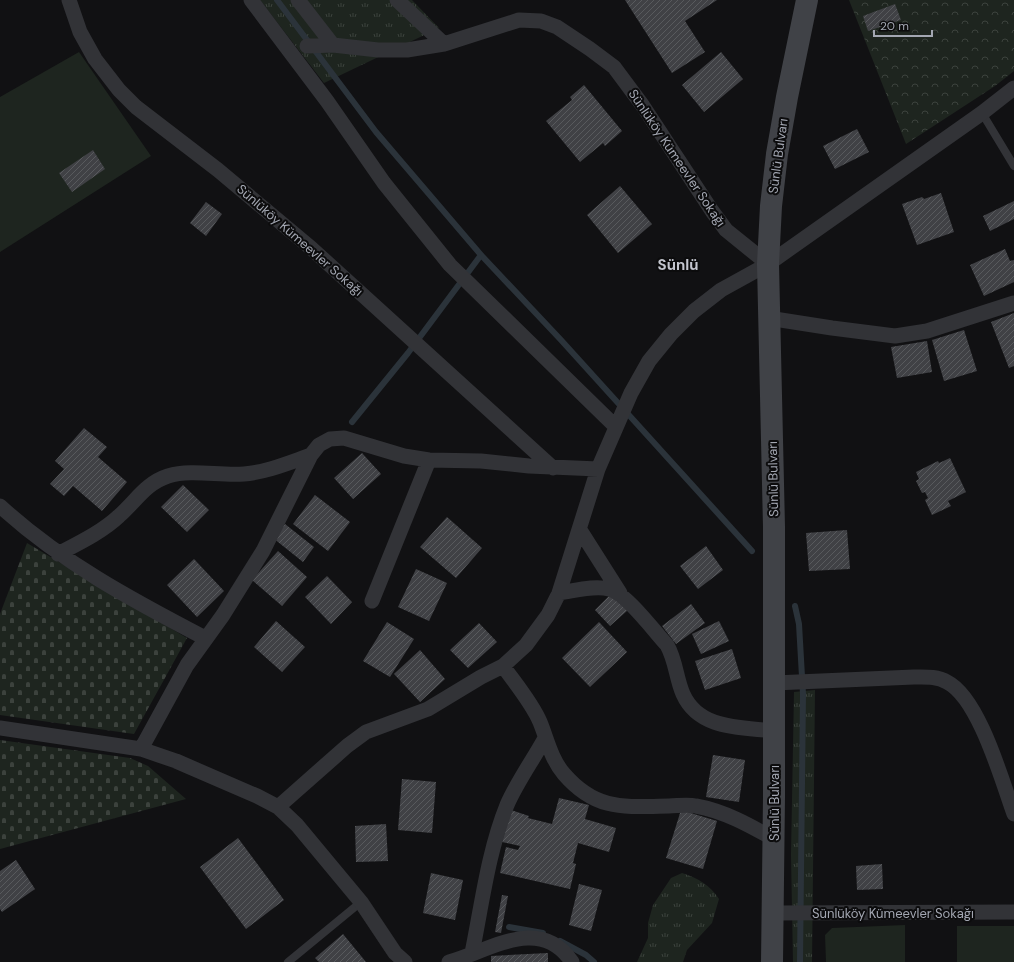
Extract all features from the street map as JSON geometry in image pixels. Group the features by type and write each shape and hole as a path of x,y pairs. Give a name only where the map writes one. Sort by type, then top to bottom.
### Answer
{"main road":[{"name":"Sünlü Bulvarı","path":"772,962 774,839 774,520 768,318 770,206 777,154 807,0"}],"street":[{"name":"Sünlüköy Kümeevler Sokağı","path":"69,0 80,32 95,59 119,90 136,107 202,157 311,248 553,468"},
{"path":"251,0 323,95 384,183 450,265 616,427"},
{"path":"298,0 333,45"},
{"path":"397,0 444,44"},
{"name":"Sünlüköy Kümeevler Sokağı","path":"307,46 333,45 378,50 407,50 444,44 519,20 541,21 557,27 590,48 614,67 639,100 726,230 768,264"},
{"path":"278,807 347,746 366,732 428,709 481,677 503,666 526,645 548,615 559,593 598,469 631,393 649,361 671,334 694,311 721,290 768,264 982,113 1014,88"},
{"path":"768,318 867,333 902,335 934,330 1014,303"},
{"path":"141,749 171,693 205,638 223,615 262,551 310,455 319,445 330,439 344,438 404,456 429,460 481,461 553,468 598,469"},
{"path":"58,554 95,534 119,516 152,483 167,476 179,474 243,474 264,472 310,455"},
{"path":"372,601 429,460"},
{"path":"0,506 58,554 130,599 205,638"},
{"path":"580,530 620,593 667,645 673,655 683,694 693,710 704,719 718,725 774,731"},
{"path":"559,593 597,589 608,589 620,593"},
{"path":"503,666 540,722 545,738 563,773 582,791 596,800 617,806 694,805 713,810 750,825 774,839"},
{"path":"774,683 914,677 933,677 946,681 956,687 978,720 992,750 1014,814"},
{"path":"0,728 141,749 217,778 278,807 297,825 361,902 395,954 404,962"},
{"path":"472,954 489,867 500,824 508,804 545,738"},
{"name":"Sünlüköy Kümeevler Sokağı","path":"773,913 1014,912"},
{"path":"448,962 508,941 527,937 542,939 556,945 572,962"}],"lane":[{"path":"982,113 1014,166"},
{"path":"288,962 361,902"}],"green space":[{"path":"260,0 412,0 439,28 324,83"},
{"path":"849,0 1014,0 1014,71 995,86 906,144"},
{"path":"79,52 151,156 0,252 0,97"},
{"path":"27,543 187,638 134,734 0,715 0,614"},
{"path":"815,690 812,962 793,962 791,855 794,692"},
{"path":"0,740 130,758 148,766 186,799 0,849"},
{"path":"682,873 703,883 712,890 719,899 712,923 687,950 683,962 637,962 648,938 648,923 653,905 671,878"},
{"path":"905,925 905,962 826,962 825,935 832,928"},
{"path":"957,926 1014,926 1014,962 957,962"}],"building":[{"path":"625,0 717,0 685,21 705,52 672,73"},
{"path":"895,4 901,20 868,31 863,16"},
{"path":"721,52 743,79 704,112 682,85"},
{"path":"584,85 622,131 605,146 603,143 580,162 546,121 572,100 570,97"},
{"path":"857,129 869,152 835,169 823,146"},
{"path":"93,150 105,169 72,192 59,173"},
{"path":"620,186 652,224 618,253 587,215"},
{"path":"941,193 954,232 917,245 902,204 922,197 924,199"},
{"path":"1014,201 1014,219 990,231 983,216"},
{"path":"206,202 222,214 206,236 190,223"},
{"path":"1005,249 1010,261 1014,260 1014,282 984,296 970,265"},
{"path":"1014,313 1014,366 1009,368 991,322"},
{"path":"964,330 977,371 944,381 932,340"},
{"path":"927,341 932,372 897,378 891,347"},
{"path":"84,428 107,447 98,457 127,482 102,511 73,486 64,496 50,484 64,469 55,461"},
{"path":"362,453 381,474 353,499 334,478"},
{"path":"950,458 966,492 948,501 951,506 932,515 925,500 928,498 925,492 922,493 916,481 919,479 916,472 938,461 939,463"},
{"path":"183,485 209,510 187,532 161,507"},
{"path":"315,495 350,522 328,551 293,524"},
{"path":"447,517 482,548 456,578 420,547"},
{"path":"285,524 314,547 303,562 273,538"},
{"path":"847,530 850,569 809,571 806,533"},
{"path":"706,546 723,570 698,589 680,566"},
{"path":"278,551 307,577 282,606 252,580"},
{"path":"194,559 224,591 197,617 167,585"},
{"path":"416,569 447,583 429,621 398,607"},
{"path":"327,576 352,602 331,624 305,597"},
{"path":"612,593 628,610 610,626 595,610"},
{"path":"691,604 705,623 676,644 662,626"},
{"path":"276,621 305,647 282,672 254,647"},
{"path":"719,621 729,641 701,654 692,634"},
{"path":"387,622 414,639 390,677 363,661"},
{"path":"599,622 627,652 590,687 562,658"},
{"path":"479,623 497,642 468,668 450,650"},
{"path":"732,649 741,678 705,690 695,661"},
{"path":"420,650 445,679 420,702 394,674"},
{"path":"713,755 745,760 739,802 706,797"},
{"path":"402,779 436,782 432,833 398,830"},
{"path":"559,798 589,805 585,819 616,828 609,852 578,843 573,863 576,864 570,889 500,873 506,847 518,850 520,846 502,842 511,810 529,816 528,818 552,824"},
{"path":"681,810 717,821 703,869 666,858"},
{"path":"386,824 388,861 356,862 355,826"},
{"path":"238,838 284,900 246,929 200,867"},
{"path":"16,860 35,889 2,912 0,909 0,871"},
{"path":"882,864 883,889 857,890 856,866"},
{"path":"431,873 463,880 455,920 423,913"},
{"path":"579,884 602,890 591,931 569,925"},
{"path":"502,895 508,896 501,933 495,932"},
{"path":"343,934 366,962 319,962 315,958"},
{"path":"548,953 548,962 491,962 491,956"}],"waterway":[{"path":"277,0 376,132 481,255 561,340 752,551"},
{"path":"352,422 408,353 481,255"},
{"path":"795,606 799,624 803,694 800,962"},
{"path":"509,927 543,933"},
{"path":"560,941 586,955 594,962"}],"district":[{"name":"Sünlü","path":"678,265"}]}
